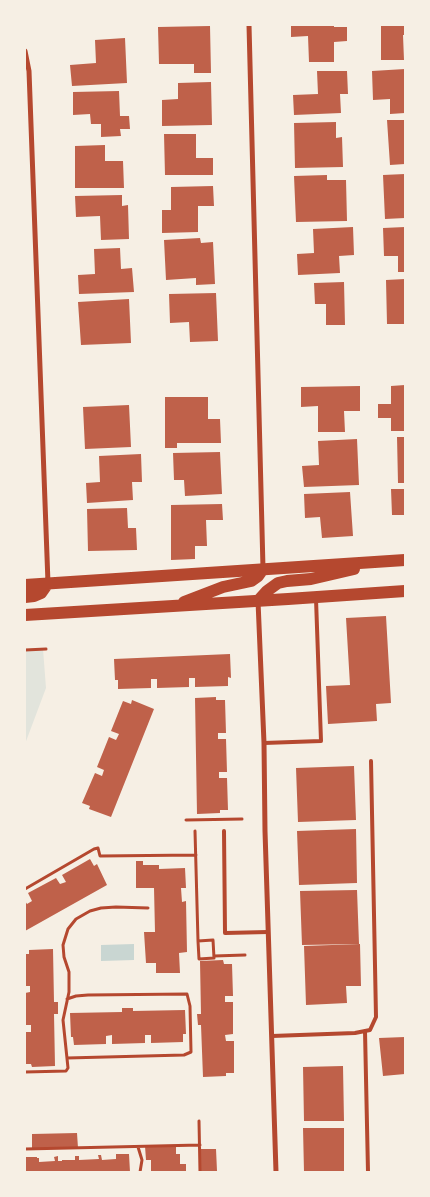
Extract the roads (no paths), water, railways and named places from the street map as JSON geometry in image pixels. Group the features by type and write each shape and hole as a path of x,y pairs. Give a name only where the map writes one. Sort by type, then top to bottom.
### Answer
{"main road":[{"path":"25,585 405,560"},
{"path":"258,601 278,583 311,579 391,561"},
{"path":"172,606 224,587 251,581 263,569"},
{"path":"25,597 40,593 48,583"},
{"path":"25,615 405,591"}],"street":[{"path":"249,25 263,569"},
{"path":"25,52 29,71 48,583"},
{"path":"258,601 264,743 276,1172"}],"lane":[{"path":"264,743 321,741 316,597"},
{"path":"272,1036 355,1033 370,1030 376,1017 371,760"},
{"path":"224,831 225,933 268,932"},
{"path":"365,1031 368,1172"}]}
